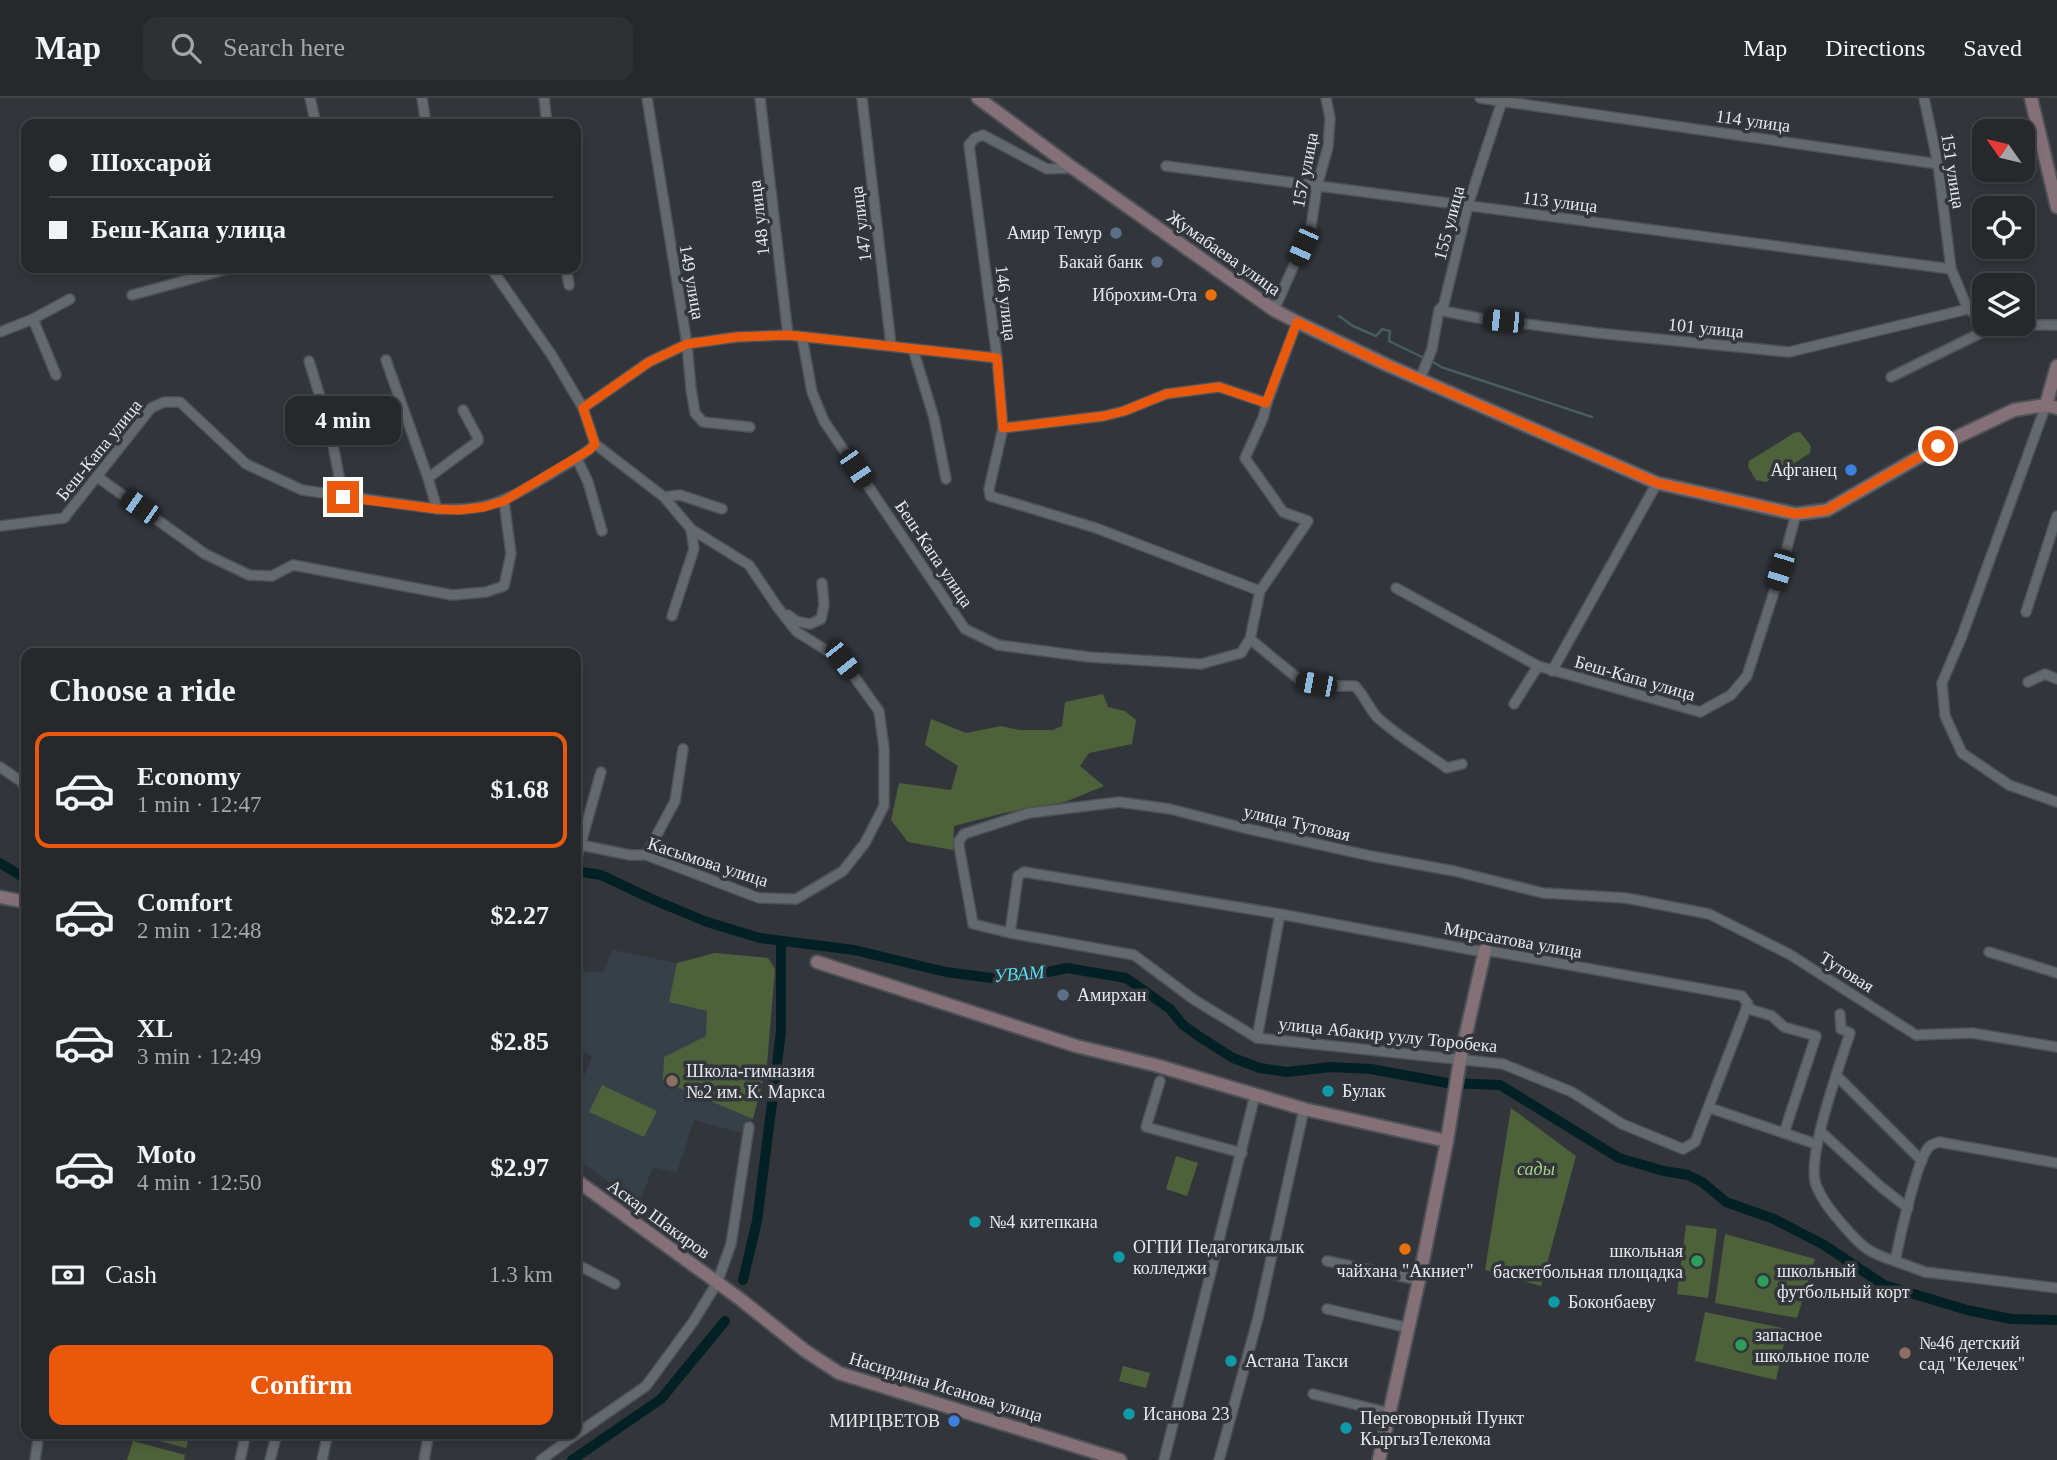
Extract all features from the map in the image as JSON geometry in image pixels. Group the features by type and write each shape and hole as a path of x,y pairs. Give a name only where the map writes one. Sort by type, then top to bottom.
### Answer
{"street":[{"path":"310,98 315,119"},
{"path":"422,98 425,119"},
{"path":"544,98 546,119"},
{"name":"149 улица","path":"647,98 687,344 695,413 703,422 750,427"},
{"name":"148 улица","path":"760,98 788,335"},
{"name":"147 улица","path":"862,98 891,345"},
{"name":"Жумабаева улица","path":"978,98 1274,310 1387,365 1657,483 1796,514 1827,510 1975,427 2014,410 2052,407"},
{"name":"157 улица","path":"1274,310 1311,227 1317,186 1328,147 1330,118 1326,98"},
{"name":"114 улица","path":"1480,98 1503,99 1938,164"},
{"name":"151 улица","path":"1924,98 1938,164 1951,269 1968,309"},
{"path":"2031,98 2057,207"},
{"name":"155 улица","path":"1420,379 1428,360 1438,310 1444,304 1468,205 1503,99"},
{"name":"146 улица","path":"583,408 649,362 687,344 737,337 788,335 997,358 969,145 975,138 983,135 1047,169 1073,168"},
{"name":"113 улица","path":"1166,166 1951,269"},
{"path":"132,296 213,273"},
{"path":"494,273 551,354 583,408 595,444"},
{"path":"567,273 569,285"},
{"path":"0,332 33,319 70,299"},
{"path":"1968,309 1972,312"},
{"name":"101 улица","path":"1438,310 1478,318 1597,333 1789,352 1968,309"},
{"path":"33,319 56,375"},
{"path":"1297,322 1266,403 1263,418 1245,458 1283,512 1308,521 1260,591 1250,639 1301,681 1354,686 1363,694 1376,716 1408,740 1447,768 1462,764"},
{"path":"2035,325 2057,325"},
{"path":"1891,377 1972,336"},
{"name":"Беш-Капа улица","path":"802,337 812,392 824,422 965,629 998,645 1090,657 1201,664 1241,653 1250,639"},
{"path":"913,349 934,418 946,479"},
{"path":"997,358 1003,428 989,489 990,496 1096,528 1260,591"},
{"path":"386,360 437,509"},
{"path":"309,361 330,429 343,497"},
{"path":"2057,366 2052,407 1942,683 1945,716 1962,753 2009,785 2057,802"},
{"path":"1003,428 1104,416 1166,394 1219,387 1266,403"},
{"name":"Беш-Капа улица","path":"0,526 64,518 151,408 164,402 180,401 246,464 302,490 437,509 459,510 504,501 577,458 595,444"},
{"path":"428,478 478,441 463,410"},
{"name":"Касымова улица","path":"581,851 646,855 759,898 796,899 843,872 865,843 884,806 884,748 879,711 842,660 797,632 749,565 691,529 664,497 595,444"},
{"path":"577,458 588,482 602,531"},
{"path":"96,476 205,554 249,575 272,576 293,565 452,595 486,592 503,586 511,554 504,501"},
{"path":"1552,671 1657,483"},
{"path":"664,497 680,495 722,509"},
{"name":"Беш-Капа улица","path":"1396,588 1538,666 1700,712 1731,695 1747,676 1796,514"},
{"path":"2026,612 2057,516"},
{"path":"672,616 694,549 691,529"},
{"path":"778,608 803,623 810,624 821,619 824,605 822,583"},
{"path":"1514,704 1538,666"},
{"path":"2028,682 2045,674 2057,679"},
{"path":"646,855 675,801 683,750"},
{"path":"0,767 21,780"},
{"path":"581,841 601,772"},
{"name":"улица Тутовая","path":"1010,933 973,925 958,841 964,834 1029,813 1119,802 1170,809 1269,834 1454,871 1543,893 1626,898"},
{"name":"Мирсаатова улица","path":"1010,933 1018,876 1024,872 1280,914 1742,996 1748,1004 1746,1008"},
{"path":"0,897 21,901"},
{"name":"Тутовая","path":"1626,898 1709,914 1789,954 1916,1035 1972,1032 2057,1047"},
{"path":"1257,1038 1280,914"},
{"name":"улица Абакир уулу Торобека","path":"1010,933 1135,955 1193,999 1257,1038 1459,1064 1503,1064 1572,1092 1622,1124 1683,1149 1695,1142 1746,1008"},
{"path":"1379,1460 1419,1280 1447,1141 1459,1064 1485,950"},
{"path":"1989,952 2057,973"},
{"path":"817,962 1076,1046 1156,1065 1304,1109 1447,1141"},
{"path":"1746,1008 1772,1016 1784,1027 1816,1036 1784,1133"},
{"path":"1840,1014 1841,1029 1850,1032 1816,1144 1815,1183 1829,1209 1861,1246 1877,1255 1925,1272 2057,1288"},
{"path":"1836,1076 1922,1161"},
{"path":"1160,1081 1146,1127 1242,1153"},
{"path":"1164,1460 1255,1095"},
{"path":"1710,1108 1816,1144"},
{"path":"1219,1460 1258,1318 1304,1109"},
{"path":"581,1426 646,1386 720,1284 731,1244 749,1127"},
{"path":"1821,1131 1881,1187 1908,1208"},
{"path":"1895,1261 1922,1161 1929,1147 1939,1142 2057,1163"},
{"name":"Аскар Шакиров","path":"581,1184 740,1299"},
{"path":"1327,1261 1419,1280"},
{"path":"581,1267 615,1284"},
{"name":"Насирдина Исанова улица","path":"740,1299 804,1350 839,1373 1120,1460"},
{"path":"1327,1309 1409,1328"},
{"path":"1313,1394 1390,1413"},
{"path":"35,1460 38,1439"},
{"path":"240,1460 245,1439"},
{"path":"270,1460 275,1439"},
{"path":"322,1460 327,1439"},
{"path":"424,1460 428,1439"},
{"path":"541,1460 561,1439"}],"shaded area":[{"name":"Школа-гимназия №2 им. К. Маркса","path":"613,950 677,963 715,953 768,958 775,969 767,1064 753,1119 741,1133 694,1120 677,1173 653,1167 639,1204 581,1162 581,1084 592,1056 581,1051 581,971 603,972"}],"green space":[{"path":"1800,432 1811,446 1810,453 1766,482 1756,480 1748,467 1749,461"},
{"path":"1103,694 1108,707 1125,711 1136,720 1132,744 1089,753 1080,766 1104,786 1065,802 1004,813 954,826 953,850 908,842 891,820 899,783 951,790 958,766 925,745 931,719 966,733 1001,726 1019,730 1053,730 1062,726 1065,702"},
{"path":"715,953 768,958 775,969 767,1064 753,1119 663,1081 664,1057 706,1036 707,1011 669,1002 677,963"},
{"path":"602,1085 657,1111 644,1137 589,1112"},
{"name":"сады","path":"1511,1108 1576,1156 1541,1286 1485,1270"},
{"path":"1176,1156 1198,1163 1187,1196 1166,1189"},
{"name":"школьная баскетбольная площадка","path":"1686,1225 1717,1229 1708,1298 1677,1294"},
{"name":"школьный футбольный корт","path":"1725,1234 1815,1259 1797,1318 1715,1303"},
{"name":"запасное школьное поле","path":"1705,1312 1787,1329 1776,1380 1695,1361"},
{"path":"1123,1366 1150,1373 1146,1388 1119,1381"},
{"path":"151,1439 188,1439 186,1448"},
{"path":"133,1441 185,1455 184,1460 127,1460"}],"waterway":[{"path":"1339,316 1353,326 1376,336 1382,329 1390,331 1389,341 1424,358"},
{"path":"1430,360 1441,367 1592,417"},
{"name":"УВАМ","path":"0,863 21,876"},
{"name":"УВАМ","path":"581,872 601,875 707,922 760,938 854,950 946,972 991,978 1034,975 1067,968 1126,978 1170,1009 1183,1025 1200,1037 1233,1058 1260,1068 1287,1072 1331,1067 1371,1069 1447,1083 1500,1085 1619,1158 1688,1175 1702,1182 1726,1202 1774,1219 1824,1245 1884,1285 1967,1310 2011,1319 2057,1320"},
{"path":"743,1280 757,1221 781,1032 781,941"},
{"path":"572,1460 661,1399 725,1321"}],"place":[{"name":"Амир Темур","path":"1116,233"},
{"name":"Бакай банк","path":"1157,262"},
{"name":"Иброхим-Ота","path":"1211,295"},
{"name":"Афганец","path":"1851,470"},
{"name":"Амирхан","path":"1063,995"},
{"name":"Школа-гимназия №2 им. К. Маркса","path":"672,1081"},
{"name":"Булак","path":"1328,1091"},
{"name":"№4 китепкана","path":"975,1222"},
{"name":"чайхана \"Акниет\"","path":"1405,1249"},
{"name":"ОГПИ Педагогикалык колледжи","path":"1119,1257"},
{"name":"школьная баскетбольная площадка","path":"1697,1261"},
{"name":"школьный футбольный корт","path":"1763,1281"},
{"name":"Боконбаеву","path":"1554,1302"},
{"name":"запасное школьное поле","path":"1741,1345"},
{"name":"№46 детский сад \"Келечек\"","path":"1905,1353"},
{"name":"Астана Такси","path":"1231,1361"},
{"name":"Исанова 23","path":"1129,1414"},
{"name":"МИРЦВЕТОВ","path":"954,1421"},
{"name":"Переговорный Пункт КыргызТелекома","path":"1346,1428"}],"route":[{"path":"343,497 459,510 504,501 589,450 595,444 583,408 649,362 687,344 737,337 788,335 997,358 1003,428 1104,416 1166,394 1219,387 1266,403 1297,322 1387,365 1657,483 1796,514 1827,510 1938,446"}]}
